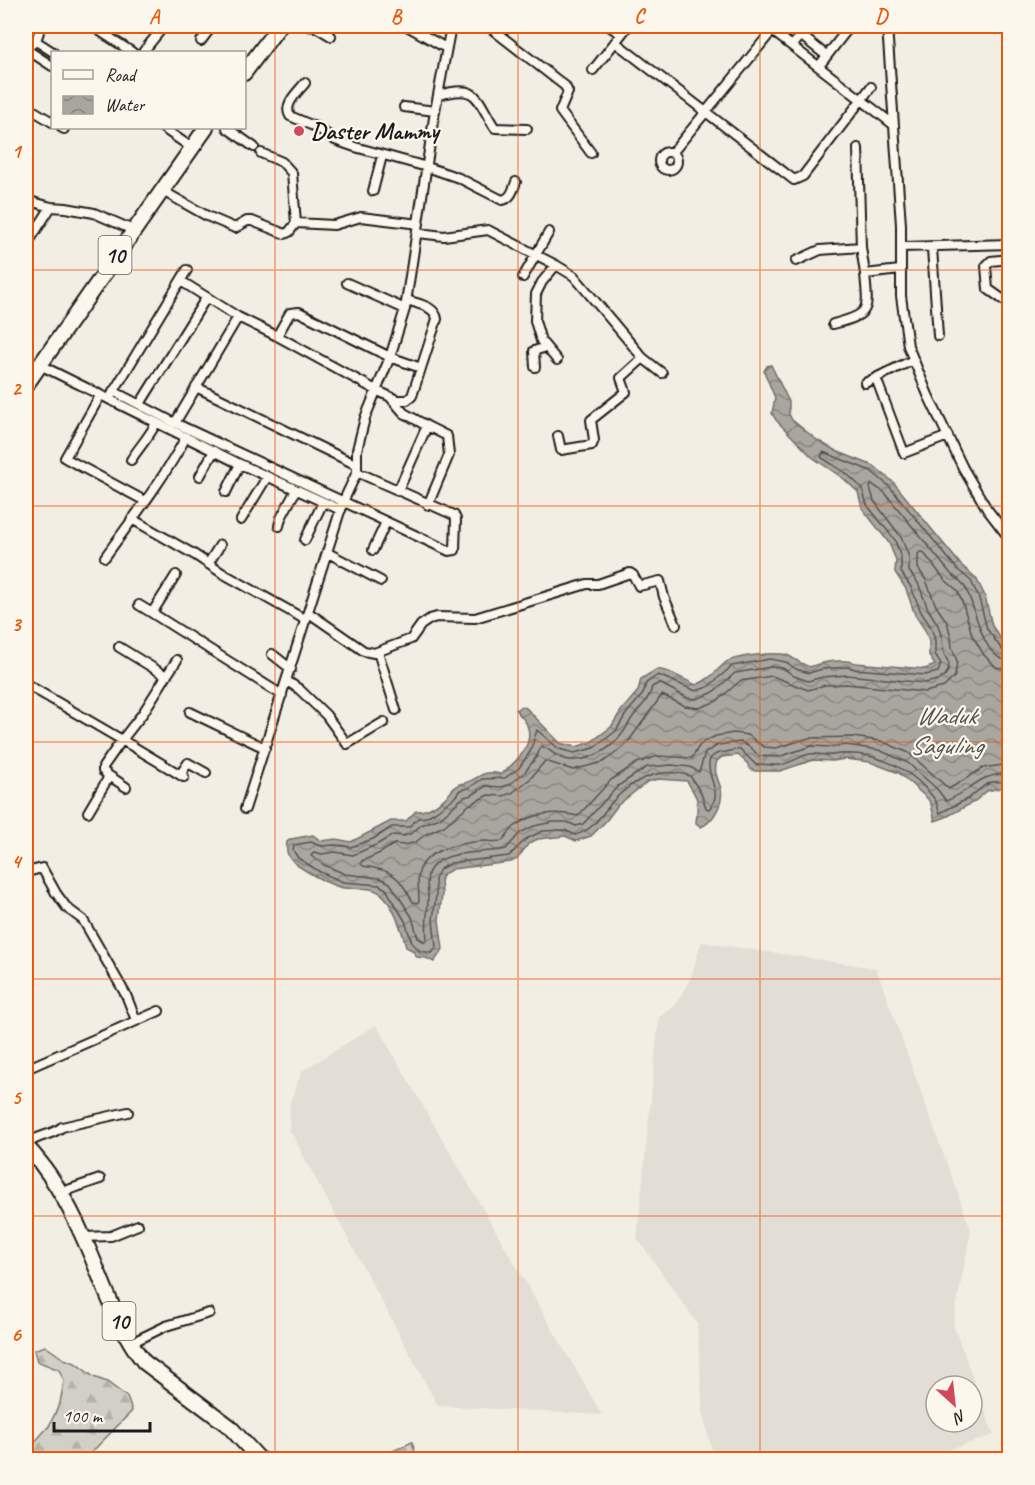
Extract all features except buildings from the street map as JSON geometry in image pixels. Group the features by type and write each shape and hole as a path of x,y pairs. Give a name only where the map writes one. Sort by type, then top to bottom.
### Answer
{"highway":[{"path":"246,70 279,26"},
{"name":"10","path":"26,385 160,190 205,129"},
{"name":"10","path":"26,1145 59,1193 84,1237 131,1343 144,1362 229,1426 260,1460"}],"street":[{"path":"40,26 36,41 26,49 51,65"},
{"path":"92,26 130,51"},
{"path":"107,36 115,26"},
{"path":"144,51 164,26"},
{"path":"201,41 212,26"},
{"path":"308,26 316,27 331,36"},
{"path":"407,26 446,48"},
{"path":"245,809 342,506 357,469 360,434 390,357 405,309 435,111 451,26"},
{"path":"489,26 565,86 568,92 560,111 591,153"},
{"path":"609,26 621,34"},
{"path":"593,70 628,26"},
{"path":"819,66 850,26"},
{"path":"887,26 902,247 900,270 908,346 948,436 987,510 1008,536"},
{"path":"673,152 707,113 771,27 894,125"},
{"path":"792,46 799,38 803,38 827,56"},
{"path":"36,41 51,51"},
{"path":"615,42 653,69 794,180 803,176 871,87"},
{"path":"305,83 288,106 290,116 318,128 336,140 459,178 502,200 510,195 516,182"},
{"path":"439,95 452,91 467,91 477,98 495,128 527,129"},
{"path":"26,106 51,121"},
{"path":"404,107 435,111"},
{"path":"164,129 192,148"},
{"path":"228,129 254,147"},
{"path":"834,324 856,318 864,312 867,305 861,248 858,148"},
{"path":"160,190 207,216 235,228 247,221 252,221 285,234 296,223 292,173 282,162 261,153"},
{"path":"373,190 382,156"},
{"path":"26,200 51,207 94,213 133,230"},
{"path":"26,246 51,207"},
{"path":"296,223 334,225 361,217 419,224"},
{"path":"418,233 444,236 488,230 556,265 574,276 643,358 662,373"},
{"path":"523,277 549,232"},
{"path":"902,247 933,248 1010,244"},
{"path":"796,261 820,250 861,248"},
{"path":"933,248 938,336"},
{"path":"1005,300 988,289 986,266 991,261 1010,259"},
{"path":"556,265 542,282 536,294 535,321 541,341 557,360"},
{"path":"109,400 187,270"},
{"path":"865,274 900,270"},
{"path":"181,281 238,317 397,400 410,399 437,316 432,310 407,300"},
{"path":"347,283 405,309"},
{"path":"140,404 206,298"},
{"path":"277,336 290,314 299,312 390,357 421,368"},
{"path":"175,423 238,317"},
{"path":"535,367 534,351 546,347"},
{"path":"558,435 561,450 592,445 594,440 591,420 626,392 627,389 621,378 643,358"},
{"path":"865,383 913,360"},
{"path":"40,364 100,396 267,477 323,502 342,506"},
{"path":"876,378 904,453 948,436"},
{"path":"113,391 342,506 386,522 449,551 456,548 455,517 399,491 196,387"},
{"path":"100,396 76,441 64,456 145,501"},
{"path":"389,396 404,413 447,436 449,452 428,505"},
{"path":"131,460 142,442 151,434 156,423"},
{"path":"399,491 427,426"},
{"path":"105,557 168,469 186,437"},
{"path":"200,476 214,452"},
{"path":"226,492 240,464"},
{"path":"241,520 267,477"},
{"path":"279,525 296,490"},
{"path":"305,540 323,502"},
{"path":"132,519 222,573 308,617 364,651 378,652 411,639 421,625 436,617 475,618 630,573 639,586 660,580 664,597 676,625"},
{"path":"373,550 386,522"},
{"path":"208,564 220,545"},
{"path":"328,553 381,581"},
{"path":"152,613 176,575"},
{"path":"139,605 282,695"},
{"path":"119,647 163,674 165,678"},
{"path":"378,652 396,710"},
{"path":"272,654 291,669"},
{"path":"126,787 103,771 102,767 143,713 177,660"},
{"path":"287,681 326,715 347,744 384,722"},
{"path":"26,684 182,776 188,763 206,773"},
{"path":"190,712 265,748"},
{"path":"88,812 108,775"},
{"path":"26,868 31,871 42,868 67,908 83,920 126,995 136,1020"},
{"path":"26,1069 159,1011"},
{"path":"26,1145 32,1139 59,1130 62,1126 128,1112"},
{"path":"59,1193 100,1179"},
{"path":"84,1237 111,1236 138,1225"},
{"path":"131,1343 166,1326 209,1314"}],"shaded area":[{"path":"701,942 876,968 971,1230 953,1324 971,1374 924,1374 924,1434 984,1434 984,1408 994,1435 922,1459 714,1459 703,1415 697,1323 637,1238 659,1017 674,1007 691,978"},
{"path":"376,1025 602,1415 438,1406 289,1129 290,1102 302,1071"}],"green space":[{"path":"45,1346 94,1377 107,1382 127,1397 132,1411 85,1459 31,1458 32,1445 49,1426 60,1403 64,1381 59,1370 37,1361 34,1350"},
{"path":"412,1442 417,1459 376,1459"}],"water":[{"name":"Waduk Saguling","path":"771,365 789,402 789,414 792,420 817,440 836,451 874,466 894,483 961,565 976,578 985,596 992,626 1009,650 1009,786 987,791 974,802 935,821 928,799 899,773 870,762 845,759 813,760 780,771 755,771 750,769 738,755 722,757 717,761 716,768 721,800 710,821 701,827 696,823 696,797 687,781 658,779 647,782 618,805 591,836 576,841 565,836 538,839 529,843 517,859 511,862 452,869 444,874 441,879 439,920 443,949 434,962 417,957 412,950 406,947 389,902 380,893 372,889 344,888 316,876 289,857 287,842 291,839 313,835 321,841 336,839 351,842 391,821 406,821 416,811 434,806 459,784 485,774 501,774 512,765 526,747 529,733 527,725 516,710 521,706 526,708 560,743 576,747 591,742 611,727 638,691 641,679 657,669 696,685 730,660 757,655 789,656 810,667 839,661 925,669 935,665 929,656 929,641 925,630 915,615 906,589 895,572 896,560 889,543 862,508 858,492 844,479 812,457 772,413 775,398 764,371 767,366"}],"place":[{"name":"Daster Mammy","path":"299,131"}]}
